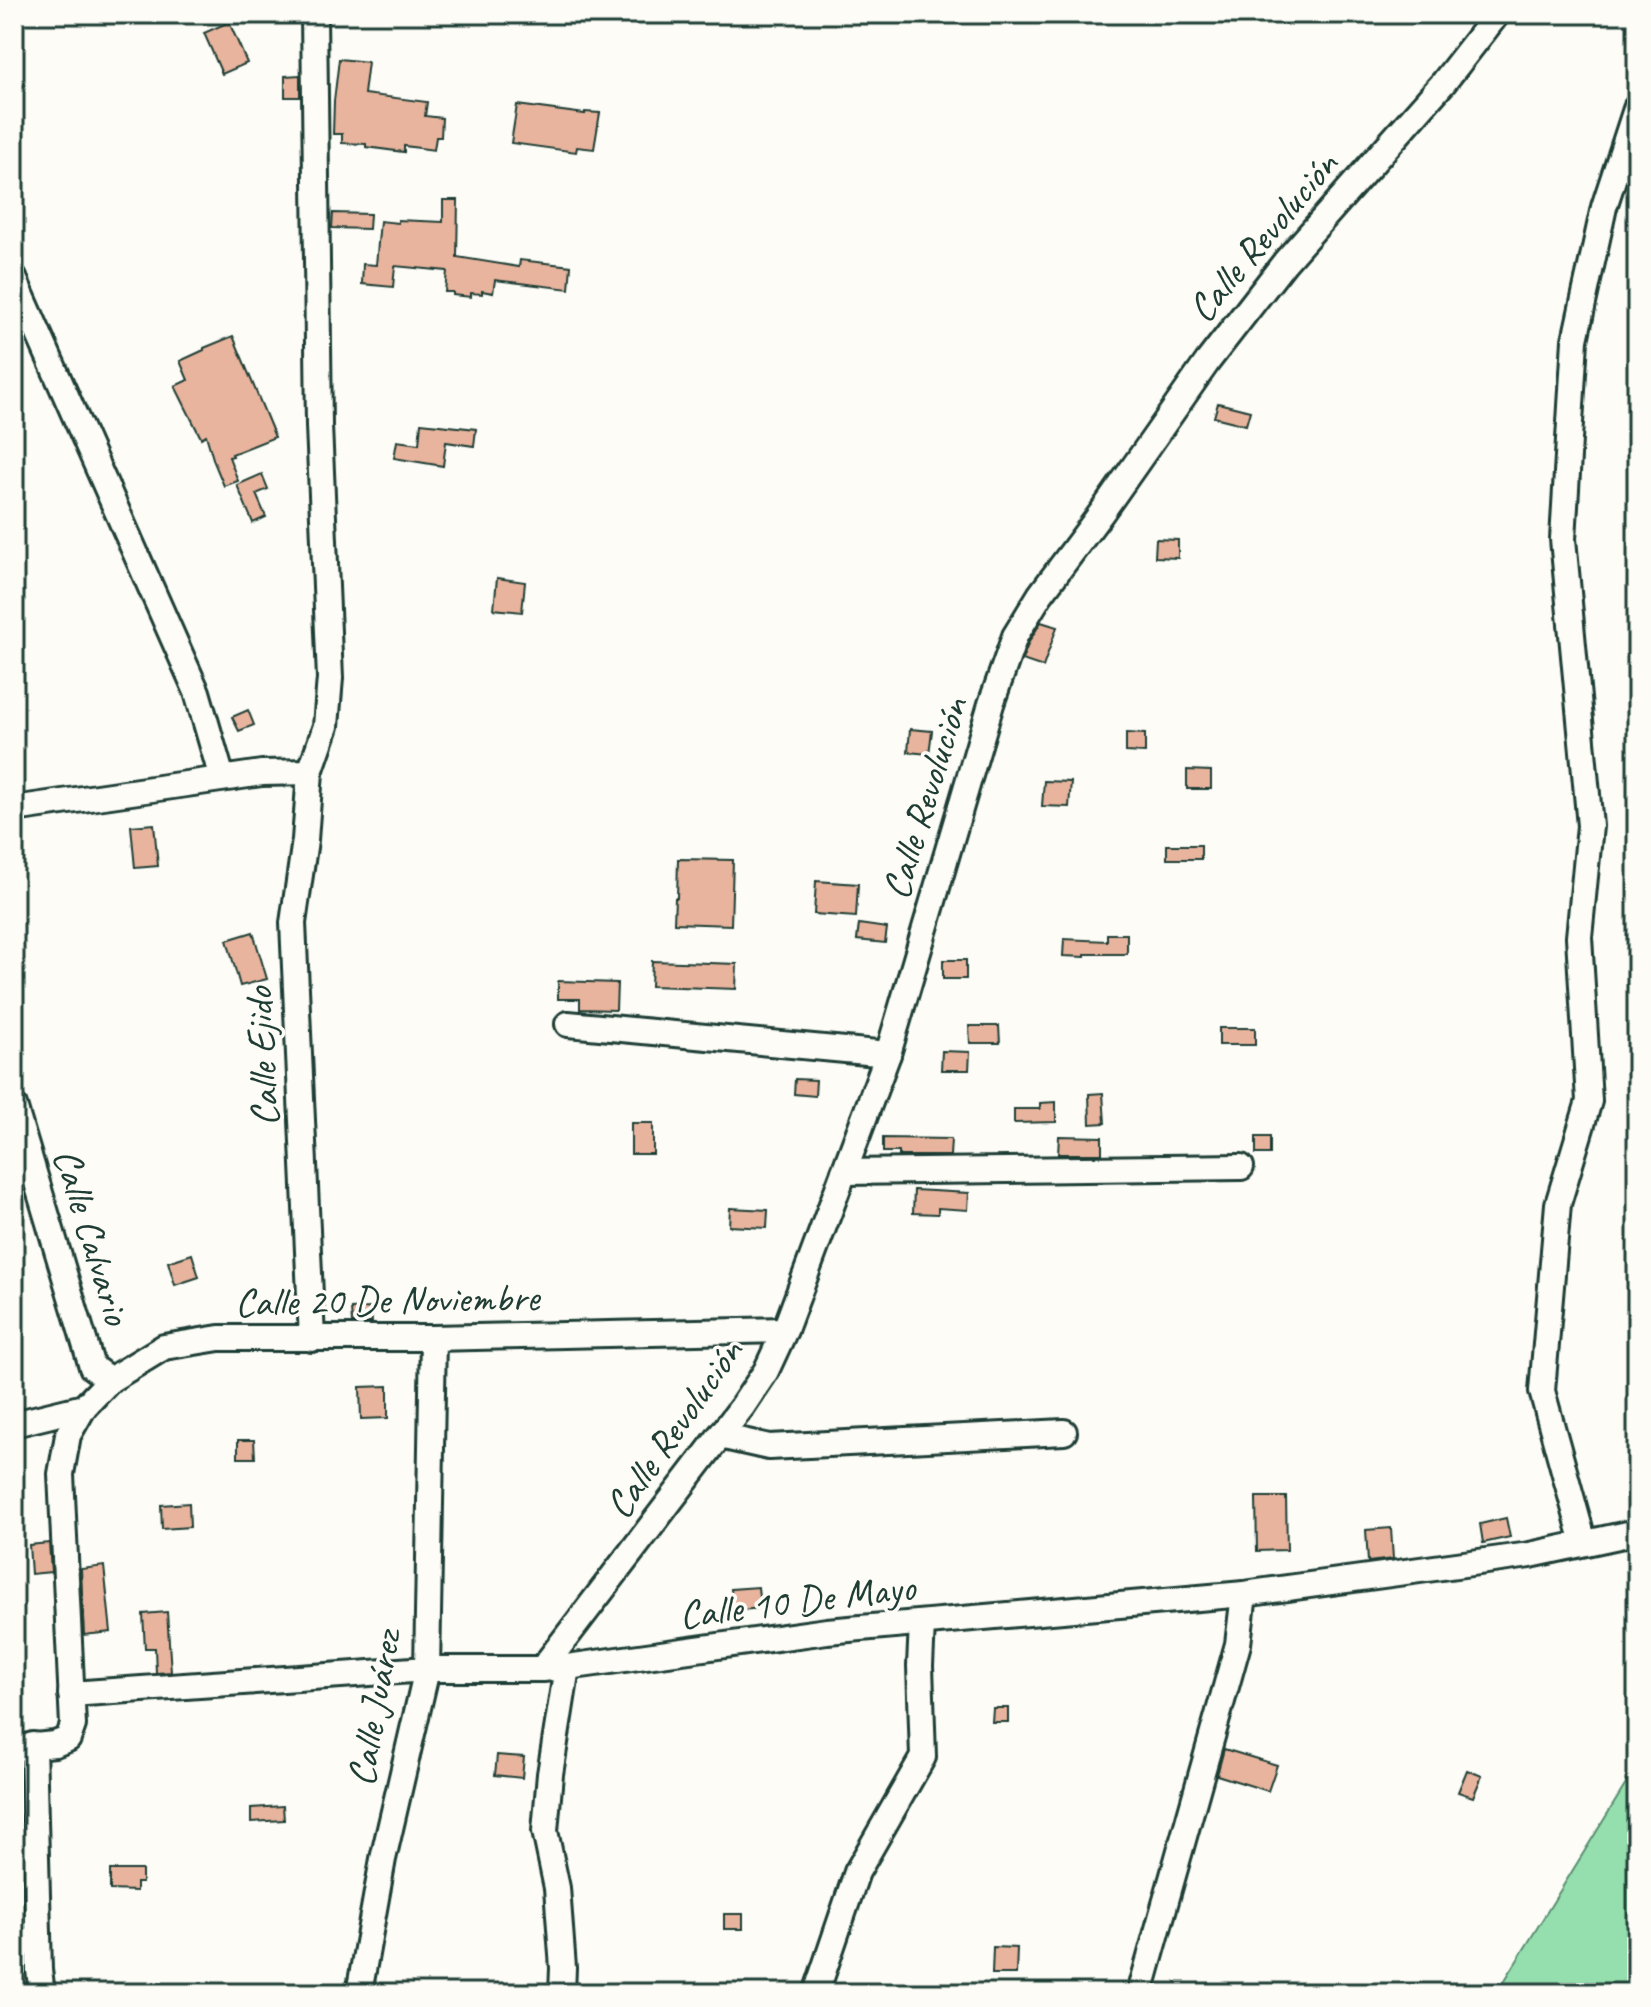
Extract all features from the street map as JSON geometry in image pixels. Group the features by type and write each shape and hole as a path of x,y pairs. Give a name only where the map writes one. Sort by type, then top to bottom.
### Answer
{"street":[{"name":"Calle Ejido","path":"312,1339 293,923 305,840 310,772 326,726 330,678 319,426 314,14"},
{"name":"Calle Revolución","path":"542,1669 720,1436 766,1371 785,1330 888,1054 991,704 1015,636 1040,595 1208,361 1285,262 1444,82 1497,14"},
{"path":"1584,1543 1542,1391 1558,1204 1589,1101 1579,937 1590,826 1563,539 1575,340 1604,207 1637,106"},
{"path":"14,278 197,692 222,778"},
{"path":"14,809 262,773 310,772"},
{"path":"568,1024 888,1054"},
{"name":"Calle Calvario","path":"14,1106 92,1367 110,1380"},
{"path":"844,1172 1241,1167"},
{"name":"Calle 20 De Noviembre","path":"84,1407 110,1380 164,1347 219,1338 433,1338 785,1330"},
{"name":"Calle Juárez","path":"359,1993 383,1859 427,1669 433,1338"},
{"path":"14,1424 84,1407"},
{"path":"42,1993 24,1746 55,1744 68,1739 73,1725 61,1474 68,1435 84,1407"},
{"path":"720,1436 769,1447 1064,1432"},
{"name":"Calle 10 De Mayo","path":"71,1694 427,1669 567,1667 827,1631 1244,1594 1530,1555 1637,1532"},
{"path":"1140,1993 1238,1644 1244,1594"},
{"path":"816,1993 857,1872 923,1757 922,1623"},
{"path":"562,1993 557,1888 545,1831 550,1774 567,1667"}],"green space":[{"path":"1637,1766 1637,1993 1497,1993"}],"building":[{"path":"229,22 247,63 222,74 204,33"},
{"path":"339,59 368,62 364,94 427,102 425,116 442,118 441,137 436,137 434,150 404,146 404,152 366,147 366,144 342,143 342,134 333,134"},
{"path":"300,75 300,97 285,97 285,76"},
{"path":"517,105 585,114 600,113 594,149 577,147 576,152 511,143"},
{"path":"443,200 458,200 457,257 519,267 520,260 571,266 569,289 495,280 493,293 471,293 471,297 453,295 453,292 445,292 447,271 395,266 393,287 362,284 363,264 376,265 380,221 443,222"},
{"path":"333,213 370,214 369,229 332,228"},
{"path":"233,336 275,437 232,454 229,457 238,481 224,486 206,435 201,438 175,386 188,380 180,361"},
{"path":"1218,403 1250,411 1246,425 1214,417"},
{"path":"421,423 476,429 474,446 446,442 443,466 394,458 397,441 419,444"},
{"path":"262,474 268,489 256,494 266,517 253,523 237,485"},
{"path":"1156,539 1178,540 1178,558 1155,557"},
{"path":"497,578 525,582 522,612 494,609"},
{"path":"1041,622 1057,627 1043,667 1022,660"},
{"path":"248,710 254,725 239,731 232,717"},
{"path":"910,729 932,731 929,754 908,752"},
{"path":"1126,733 1145,734 1145,753 1126,752"},
{"path":"1187,770 1211,771 1211,789 1187,789"},
{"path":"1044,781 1071,782 1069,807 1042,806"},
{"path":"154,824 158,866 135,868 131,826"},
{"path":"1167,845 1201,845 1201,859 1167,859"},
{"path":"678,859 733,860 731,925 674,923"},
{"path":"816,881 858,884 856,917 814,914"},
{"path":"859,924 887,928 885,943 857,940"},
{"path":"253,932 267,979 240,986 227,940"},
{"path":"1107,934 1127,934 1127,954 1063,956 1064,939 1107,941"},
{"path":"943,960 966,960 966,979 943,979"},
{"path":"652,961 737,964 736,989 651,986"},
{"path":"558,981 617,983 616,1010 580,1009 580,999 558,999"},
{"path":"969,1026 999,1026 1000,1043 970,1043"},
{"path":"1219,1028 1255,1028 1255,1045 1219,1045"},
{"path":"942,1051 970,1052 969,1070 941,1070"},
{"path":"795,1079 816,1080 815,1096 794,1094"},
{"path":"1103,1093 1105,1123 1090,1124 1089,1094"},
{"path":"1056,1102 1056,1122 1014,1123 1014,1109 1040,1109 1040,1103"},
{"path":"631,1123 653,1123 653,1154 631,1154"},
{"path":"1059,1136 1102,1137 1102,1154 1058,1154"},
{"path":"1256,1137 1270,1137 1270,1154 1256,1154"},
{"path":"883,1138 951,1139 950,1156 899,1156 899,1152 883,1152"},
{"path":"914,1190 969,1193 968,1210 938,1208 938,1214 913,1213"},
{"path":"730,1208 768,1210 767,1228 729,1226"},
{"path":"192,1254 199,1277 175,1285 168,1262"},
{"path":"371,1308 372,1323 352,1323 351,1309"},
{"path":"388,1386 388,1418 361,1419 360,1387"},
{"path":"238,1440 254,1440 255,1458 238,1458"},
{"path":"1256,1497 1286,1497 1287,1550 1257,1551"},
{"path":"189,1503 190,1527 162,1529 161,1505"},
{"path":"1506,1518 1510,1537 1483,1543 1480,1524"},
{"path":"1391,1528 1393,1559 1368,1562 1366,1530"},
{"path":"49,1543 51,1572 31,1574 29,1545"},
{"path":"104,1566 111,1632 84,1635 81,1569"},
{"path":"758,1587 760,1608 733,1611 731,1589"},
{"path":"167,1612 171,1672 156,1673 155,1648 145,1648 143,1614"},
{"path":"993,1708 1008,1708 1008,1722 992,1722"},
{"path":"1224,1749 1277,1765 1268,1791 1217,1775"},
{"path":"497,1755 524,1757 522,1778 495,1775"},
{"path":"1467,1770 1482,1776 1473,1797 1458,1792"},
{"path":"283,1806 284,1820 251,1822 251,1808"},
{"path":"110,1870 142,1870 142,1883 136,1883 136,1891 110,1890"},
{"path":"724,1914 743,1914 743,1929 724,1929"},
{"path":"993,1947 1017,1948 1016,1974 992,1974"}]}
